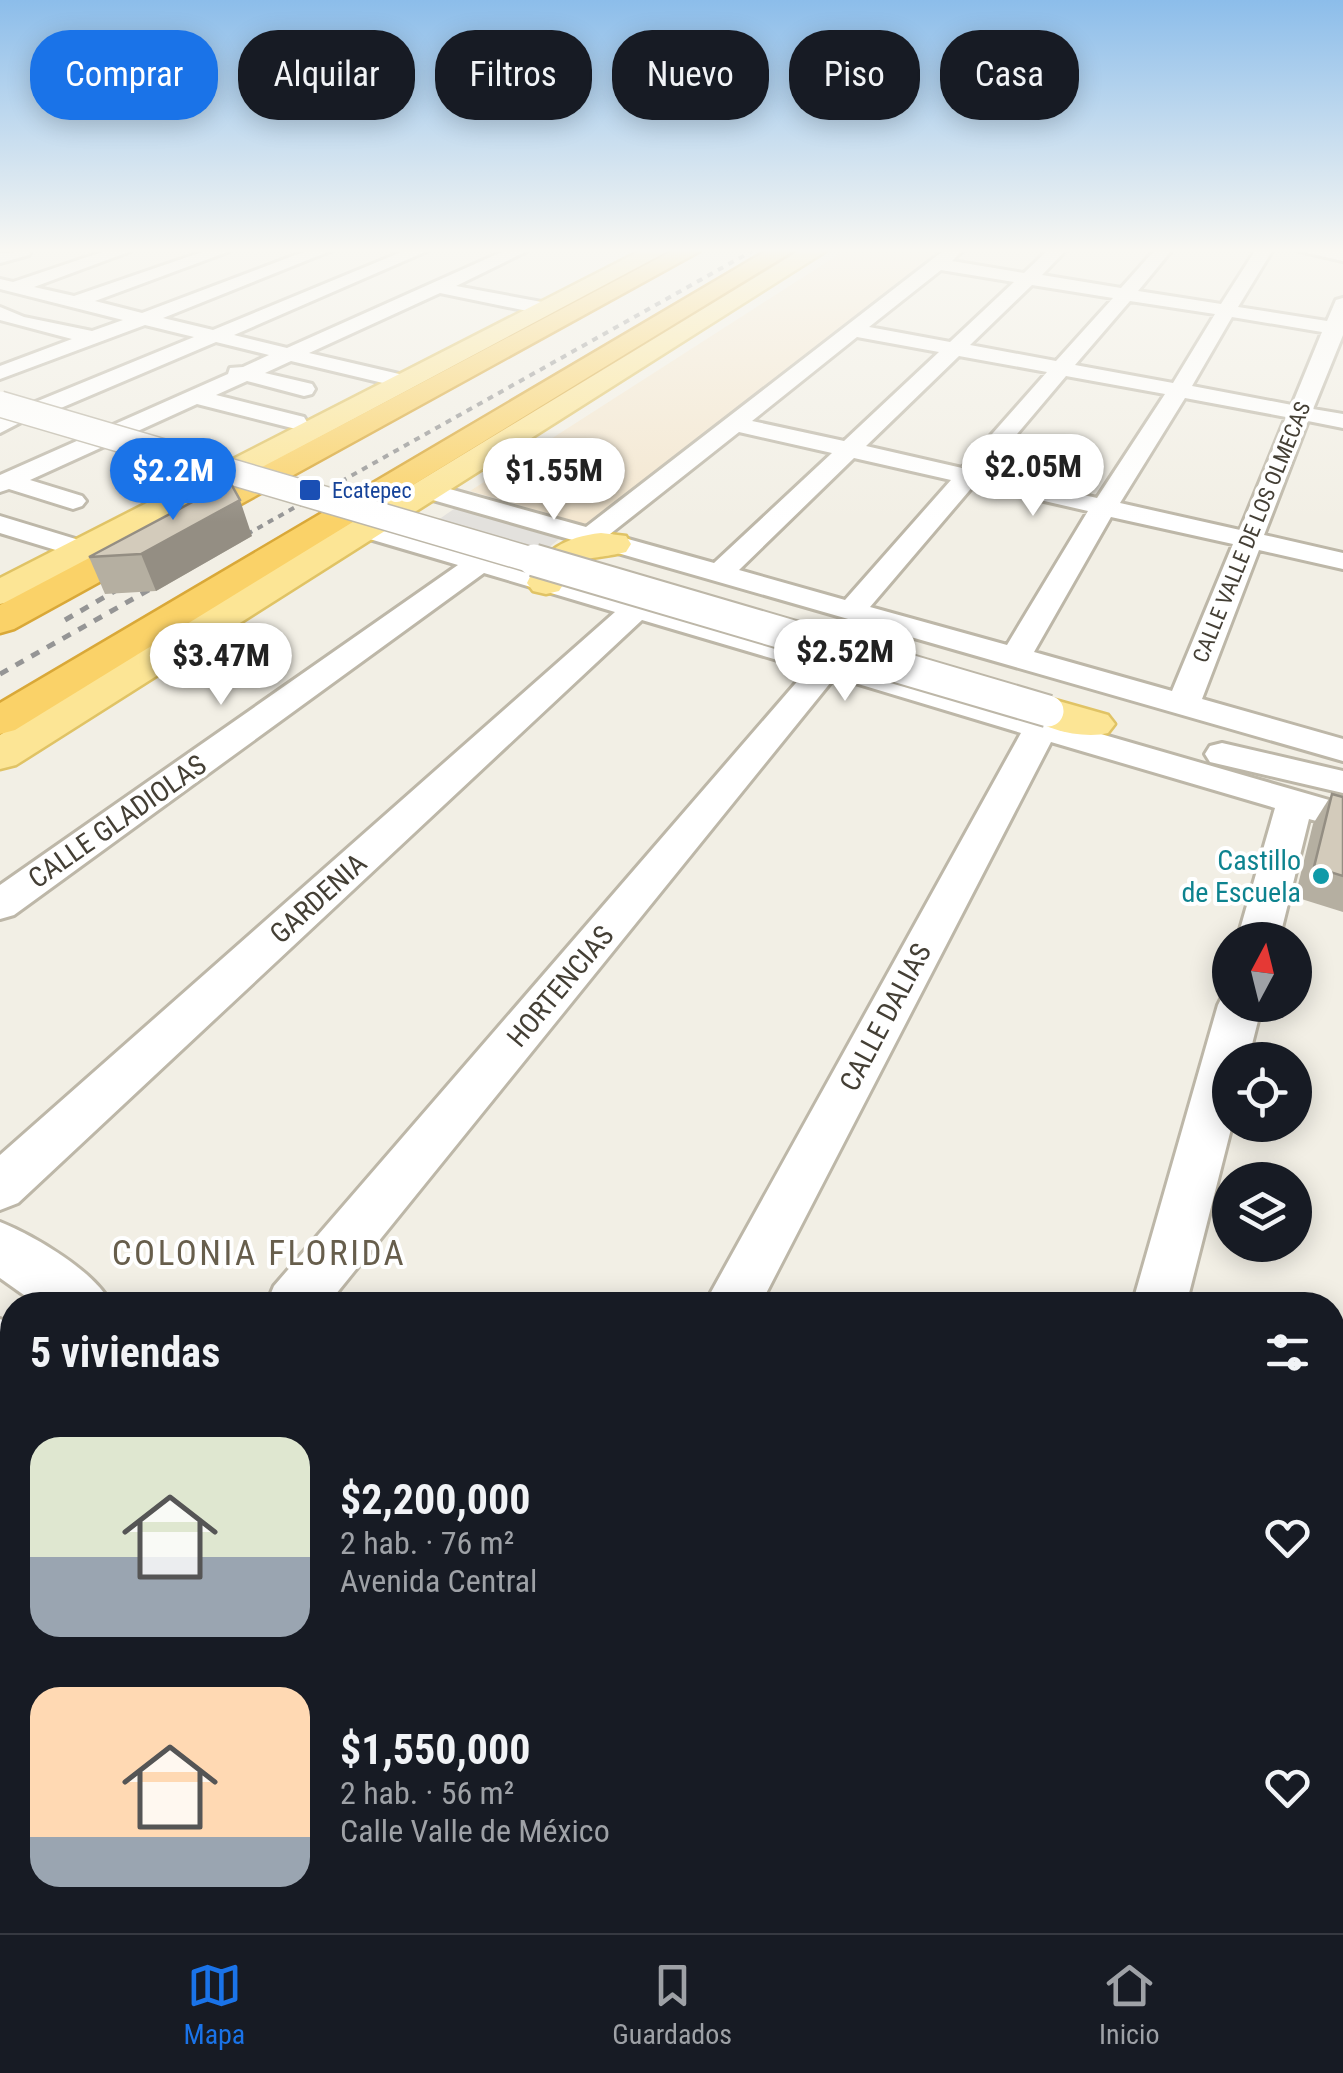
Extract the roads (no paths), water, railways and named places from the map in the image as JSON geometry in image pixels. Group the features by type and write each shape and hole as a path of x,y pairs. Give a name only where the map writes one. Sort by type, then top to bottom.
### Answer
{"highway":[{"path":"0,622 523,341"},
{"path":"0,721 632,341"},
{"path":"478,434 572,402"}],"main road":[{"path":"7,584 288,434 419,367 480,341"},
{"path":"0,755 668,341"},
{"path":"546,583 552,567 564,555 601,540"},
{"path":"1044,720 1092,724"}],"street":[{"path":"4,361 77,341"},
{"path":"109,341 159,359 248,374 304,389"},
{"path":"41,408 94,381 202,341"},
{"path":"237,341 293,354 419,367"},
{"path":"4,482 321,341"},
{"path":"601,540 840,341"},
{"path":"917,341 1343,421"},
{"path":"719,574 962,341"},
{"path":"852,611 1085,341"},
{"path":"1016,656 1206,341"},
{"name":"CALLE VALLE DE LOS OLMECAS","path":"1183,705 1330,341"},
{"path":"94,381 138,393"},
{"path":"0,396 121,430"},
{"path":"198,396 288,434"},
{"path":"4,416 95,442"},
{"path":"4,416 425,527 1044,720 1295,803 1343,814"},
{"path":"741,420 1251,535 1343,561"},
{"path":"248,438 288,434"},
{"path":"4,482 73,501"},
{"path":"428,491 1343,750"},
{"path":"0,524 72,547"},
{"path":"365,529 828,666 1044,720"},
{"path":"1251,535 1343,550"},
{"name":"CALLE GLADIOLAS","path":"0,904 479,563"},
{"name":"GARDENIA","path":"0,1187 636,610"},
{"name":"HORTENCIAS","path":"304,1292 828,666"},
{"name":"CALLE DALIAS","path":"738,1292 1044,720"},
{"path":"1092,724 1343,782"},
{"path":"1092,724 1343,814"},
{"path":"1263,922 1295,803"},
{"path":"1163,1292 1235,1022"},
{"path":"0,1246 65,1292"}],"railway":[{"path":"226,546 591,341"},
{"path":"0,674 170,578"},
{"path":"65,620 134,580"}],"place":[{"name":"Ecatepec","path":"310,490"},
{"name":"Castillo de Escuela","path":"1321,876"}],"district":[{"name":"COLONIA FLORIDA","path":"259,1253"}]}
